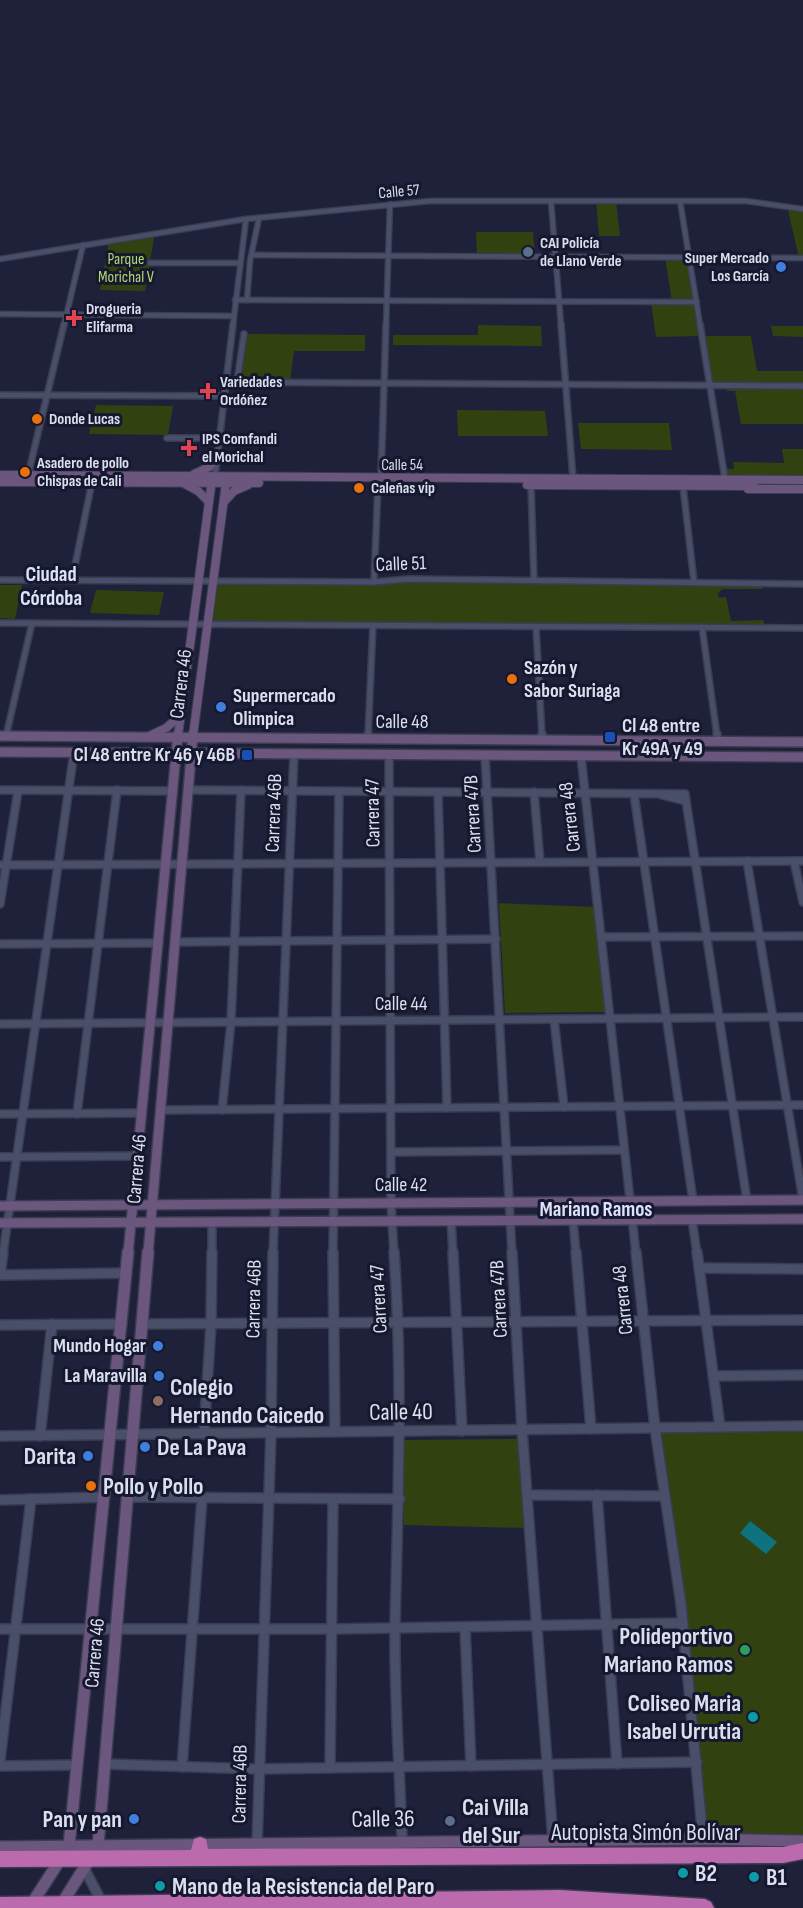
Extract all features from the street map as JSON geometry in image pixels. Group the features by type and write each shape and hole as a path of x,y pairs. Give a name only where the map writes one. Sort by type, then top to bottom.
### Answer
{"highway":[{"name":"Autopista Simón Bolívar","path":"0,1859 200,1852 783,1855 803,1851"},
{"path":"0,1906 303,1905 560,1899 705,1908"}],"main road":[{"path":"209,502 184,479 203,470 216,459"},
{"name":"Calle 54","path":"0,475 531,485 803,487"},
{"name":"Calle 54","path":"0,482 184,479"},
{"name":"Calle 54","path":"213,480 226,483 573,479 803,480"},
{"name":"Carrera 46","path":"30,1907 81,1856 79,1765 178,737 213,480"},
{"name":"Carrera 46","path":"60,1907 81,1856 105,1764 182,864 196,717 226,483"},
{"path":"223,503 234,491 253,483"},
{"path":"204,536 219,536"},
{"path":"147,737 166,728 181,716"},
{"path":"196,717 204,729 220,737"},
{"name":"Calle 48","path":"3,736 803,742"},
{"name":"Calle 48","path":"0,752 803,757"},
{"name":"Calle 42","path":"5,1206 803,1200"},
{"name":"Calle 42","path":"4,1223 803,1220"},
{"name":"Calle 36","path":"200,1852 256,1845 703,1839 803,1841"},
{"path":"0,1847 81,1856"}],"street":[{"name":"Calle 57","path":"0,259 246,219 430,201 746,201 803,209"},
{"path":"551,201 573,479"},
{"path":"680,201 725,479"},
{"path":"375,582 390,204"},
{"path":"247,300 259,218"},
{"name":"Carrera 46","path":"213,480 246,219"},
{"path":"28,475 83,245"},
{"path":"252,255 803,258"},
{"path":"150,262 240,263"},
{"path":"236,300 697,302"},
{"path":"0,314 234,316"},
{"path":"237,382 244,334"},
{"path":"226,382 803,386"},
{"path":"0,395 224,396"},
{"path":"167,438 219,438"},
{"path":"72,580 92,482"},
{"path":"531,485 534,580"},
{"path":"683,486 694,582"},
{"name":"Calle 51","path":"0,580 375,582 534,580 803,584"},
{"path":"0,622 803,628"},
{"path":"3,736 32,623"},
{"path":"368,739 373,625"},
{"path":"536,626 542,740"},
{"path":"702,627 718,741"},
{"path":"74,752 16,1156 5,1206 0,1275 127,1273"},
{"name":"Carrera 46B","path":"256,1845 270,1433 273,1204 294,754"},
{"name":"Carrera 47","path":"389,754 392,863 391,1203 399,1322 400,1498 395,1627 402,1843"},
{"name":"Carrera 47B","path":"485,755 522,1430 529,1495 545,1765 553,1841"},
{"name":"Carrera 48","path":"581,756 655,1428 683,1623 698,1762 703,1839"},
{"path":"0,790 174,791"},
{"path":"77,1114 117,790"},
{"path":"189,790 534,792 660,794 671,799 685,797 747,1201"},
{"path":"222,1110 231,1022 241,790"},
{"path":"0,904 3,865 18,791"},
{"path":"334,1432 335,1323 332,1204 340,863 339,791"},
{"path":"438,792 447,1108"},
{"path":"534,792 540,862"},
{"path":"634,794 693,1201"},
{"path":"747,861 803,1200"},
{"path":"794,861 803,902"},
{"path":"3,865 803,861"},
{"path":"601,937 803,936"},
{"path":"176,942 496,939"},
{"path":"0,944 159,943"},
{"name":"Calle 44","path":"0,1024 803,1017"},
{"path":"554,1019 564,1107"},
{"path":"161,1110 803,1105"},
{"path":"0,1114 142,1113"},
{"path":"391,1152 624,1150"},
{"path":"0,1156 138,1156"},
{"path":"692,1219 720,1427"},
{"path":"573,1220 591,1429"},
{"path":"451,1221 462,1431"},
{"path":"204,1434 210,1324 212,1222"},
{"path":"699,1268 803,1269"},
{"path":"143,1324 803,1320"},
{"path":"40,1436 52,1324"},
{"path":"0,1325 122,1324"},
{"path":"713,1376 803,1375"},
{"name":"Calle 40","path":"0,1436 803,1426"},
{"path":"529,1495 665,1496"},
{"path":"597,1495 617,1764"},
{"path":"0,1500 105,1497"},
{"path":"128,1497 400,1498"},
{"path":"182,1767 202,1498"},
{"path":"0,1760 31,1499"},
{"path":"330,1768 333,1499"},
{"path":"0,1629 332,1629 683,1623"},
{"path":"465,1627 471,1766"},
{"path":"105,1764 258,1769 698,1762"},
{"path":"0,1766 79,1765"},
{"path":"81,1856 104,1906"}],"green space":[{"path":"596,201 616,201 620,236 599,236"},
{"path":"787,206 803,209 803,258 799,258"},
{"name":"Parque Morichal V","path":"155,232 145,291 100,290 109,240"},
{"path":"476,232 533,232 535,256 477,256"},
{"path":"665,257 689,257 702,336 656,337 651,302 672,302"},
{"path":"478,325 541,326 542,346 393,345 393,335 478,335"},
{"path":"771,326 803,326 803,337 773,336"},
{"path":"244,334 365,335 365,351 294,351 290,382 237,382"},
{"path":"702,336 751,336 757,371 803,371 803,424 741,424 735,391 727,391 725,385 710,385"},
{"path":"96,405 173,406 168,435 89,434"},
{"path":"457,410 545,411 548,436 458,436"},
{"path":"578,423 669,423 672,450 581,449"},
{"path":"782,449 803,449 803,477 725,477 724,469 734,469 733,462 784,463"},
{"path":"408,579 761,583 763,589 723,589 718,593 719,598 726,597 731,621 763,620 766,628 212,624 217,581"},
{"path":"0,585 22,585 15,619 0,618"},
{"path":"96,590 164,592 159,615 90,613"},
{"path":"499,903 595,907 606,1012 505,1013"},
{"name":"Polideportivo Mariano Ramos","path":"803,1426 803,1841 703,1839 697,1762 655,1428"},
{"path":"518,1439 525,1528 404,1525 404,1440"}],"shaded area":[{"path":"750,1521 777,1542 766,1554 740,1533"}],"place":[{"name":"CAI Policía de Llano Verde","path":"528,252"},
{"name":"Super Mercado Los García","path":"781,267"},
{"name":"Drogueria Elifarma","path":"74,318"},
{"name":"Variedades Ordóñez","path":"208,391"},
{"name":"Donde Lucas","path":"37,419"},
{"name":"IPS Comfandi el Morichal","path":"189,448"},
{"name":"Asadero de pollo Chispas de Cali","path":"25,472"},
{"name":"Caleñas vip","path":"359,488"},
{"name":"Sazón y Sabor Suriaga","path":"512,679"},
{"name":"Supermercado Olimpica","path":"221,707"},
{"name":"Cl 48 entre Kr 49A y 49","path":"610,737"},
{"name":"Cl 48 entre Kr 46 y 46B","path":"247,755"},
{"name":"Mundo Hogar","path":"158,1346"},
{"name":"La Maravilla","path":"159,1376"},
{"name":"Colegio Hernando Caicedo","path":"158,1401"},
{"name":"De La Pava","path":"145,1447"},
{"name":"Darita","path":"88,1456"},
{"name":"Pollo y Pollo","path":"91,1486"},
{"name":"Polideportivo Mariano Ramos","path":"745,1650"},
{"name":"Coliseo Maria Isabel Urrutia","path":"753,1717"},
{"name":"Pan y pan","path":"134,1819"},
{"name":"Cai Villa del Sur","path":"450,1821"},
{"name":"B2","path":"683,1873"},
{"name":"B1","path":"754,1877"},
{"name":"Mano de la Resistencia del Paro","path":"160,1886"}],"district":[{"name":"Ciudad Córdoba","path":"51,586"},
{"name":"Mariano Ramos","path":"596,1209"}]}
